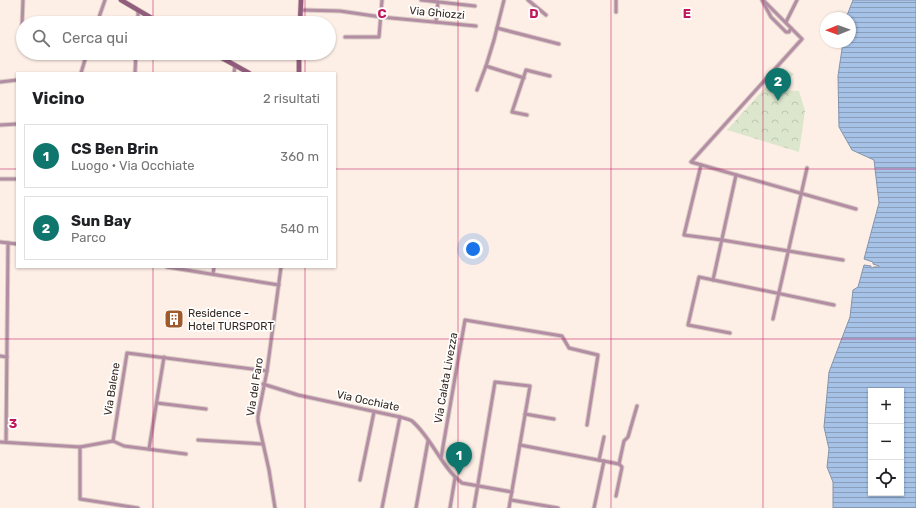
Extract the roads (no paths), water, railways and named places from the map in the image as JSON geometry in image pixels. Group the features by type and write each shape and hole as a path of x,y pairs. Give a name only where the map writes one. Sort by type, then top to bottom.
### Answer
{"street":[{"path":"22,16 23,0"},
{"path":"99,16 105,0"},
{"path":"121,0 148,16"},
{"path":"301,0 301,16"},
{"path":"345,37 379,37 382,0"},
{"path":"421,0 475,6"},
{"path":"477,90 486,66 504,0"},
{"path":"528,0 546,15"},
{"path":"616,0 616,12"},
{"path":"762,0 802,39 691,162 856,209"},
{"path":"762,0 771,17 786,32 789,32 791,28"},
{"path":"786,22 797,0"},
{"path":"436,22 438,1"},
{"path":"138,10 138,16"},
{"name":"Via Ghiozzi","path":"301,10 340,11 381,17 476,26"},
{"path":"497,28 559,44"},
{"path":"81,72 85,60"},
{"path":"135,72 136,60"},
{"path":"225,60 247,72"},
{"path":"299,60 299,72"},
{"path":"234,66 234,72"},
{"path":"486,66 524,78"},
{"path":"527,115 512,112 526,70 550,76"},
{"path":"0,82 16,80"},
{"path":"0,125 16,124"},
{"path":"701,165 684,235 843,260"},
{"path":"773,319 807,168"},
{"path":"714,280 736,175"},
{"path":"0,179 16,179"},
{"path":"0,242 16,244"},
{"path":"6,442 8,243"},
{"path":"174,268 278,284"},
{"path":"213,274 214,268"},
{"name":"Via del Faro","path":"275,508 258,416 281,268"},
{"path":"730,333 688,325 699,277 834,305"},
{"name":"Via Calata Livezza","path":"441,458 465,320 562,336 569,348 598,355 587,425"},
{"name":"Via Balene","path":"113,441 127,353 266,371"},
{"path":"0,356 7,357"},
{"path":"150,449 164,358"},
{"path":"474,508 495,382 530,386 509,508"},
{"name":"Via Occhiate","path":"263,384 298,394 374,412 400,416 411,420 455,478"},
{"path":"157,402 206,409"},
{"path":"616,496 622,467 619,464 624,441 628,437 637,406"},
{"path":"360,480 374,412"},
{"path":"525,414 554,419"},
{"path":"382,508 400,416"},
{"path":"599,460 604,437"},
{"path":"198,440 263,444"},
{"path":"0,442 80,447 113,441 124,446 186,454"},
{"path":"416,508 428,441"},
{"path":"520,445 619,464"},
{"path":"80,447 80,499 138,508"},
{"path":"594,508 604,461"},
{"path":"450,508 455,478 462,483 512,492"},
{"path":"510,500 558,508"}],"water":[{"path":"853,0 916,0 916,508 833,508 833,482 827,467 829,449 824,427 829,372 850,317 853,290 858,287 864,265 871,266 871,268 879,267 873,264 873,262 864,259 879,203 874,160 852,150 839,127 838,76 842,48 856,48 856,12 848,12"}],"place":[{"name":"Sun Bay","path":"778,101"},
{"name":"Residence - Hotel TURSPORT","path":"174,319"},
{"name":"CS Ben Brin","path":"459,475"}]}
